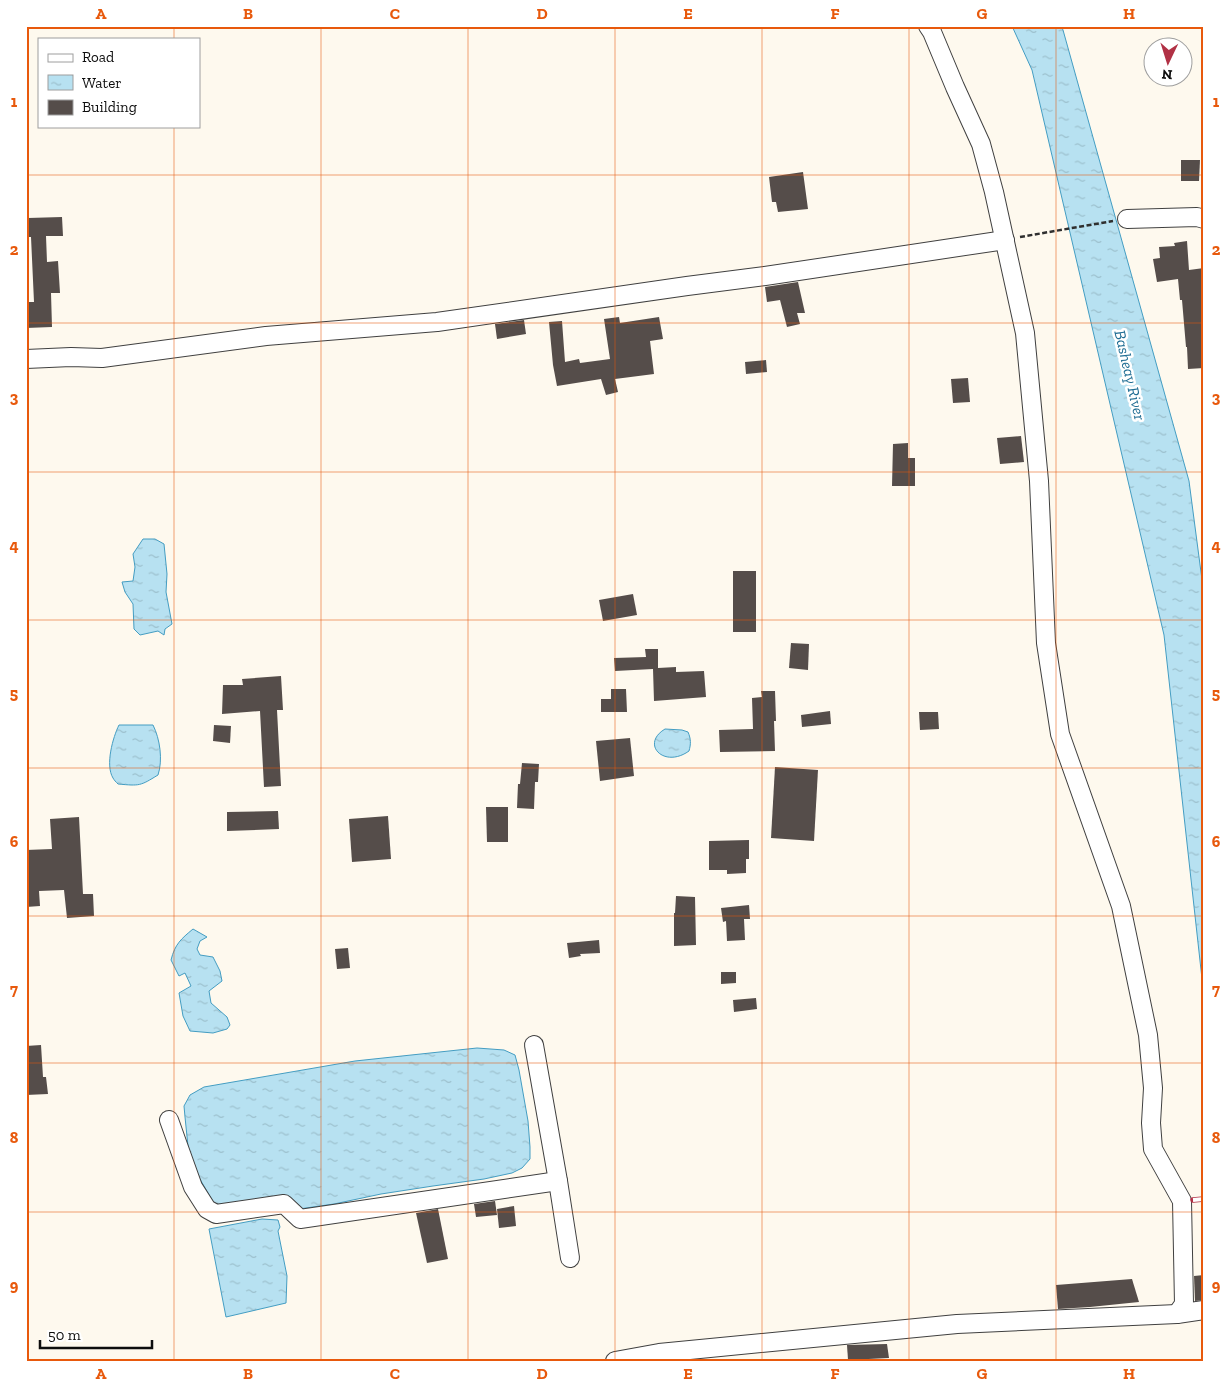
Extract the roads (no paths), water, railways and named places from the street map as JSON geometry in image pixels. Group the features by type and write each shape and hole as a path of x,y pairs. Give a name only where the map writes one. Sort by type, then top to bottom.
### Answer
{"street":[{"path":"615,1361 659,1353 957,1324 1189,1312 1184,1304 1182,1201 1153,1149 1151,1123 1153,1088 1148,1035 1121,906 1060,734 1046,643 1040,481 1025,333 994,192 981,144 928,26"},
{"path":"1127,219 1197,216 1204,219"},
{"path":"26,359 102,358 266,336 437,322 1005,240"},
{"path":"534,1045 570,1258"},
{"path":"169,1120 193,1187 207,1209 216,1214 284,1204 300,1219 558,1181"}],"water":[{"name":"Basheay River","path":"1012,26 1061,26 1063,30 1189,481 1204,595 1204,997 1164,635 1032,70"},
{"path":"143,539 155,539 164,544 167,574 166,592 172,624 165,629 164,635 158,631 140,635 134,629 133,604 125,592 122,582 133,581 135,567 133,554"},
{"path":"119,725 153,725 160,750 160,769 158,775 136,785 118,784 114,780 110,759 112,744"},
{"path":"665,729 688,732 690,737 689,751 680,756 671,757 664,756 658,752 655,747 655,741 658,735"},
{"path":"193,929 207,937 200,941 197,949 200,955 213,957 220,971 222,981 209,991 211,1003 227,1017 230,1025 227,1029 213,1033 190,1031 183,1016 179,993 191,986 185,973 179,976 171,960 179,942"},
{"path":"477,1048 504,1050 515,1055 528,1121 530,1159 522,1168 512,1173 299,1209 215,1205 189,1156 184,1106 190,1095 204,1087 355,1061"},
{"path":"262,1219 278,1220 280,1227 278,1231 287,1276 286,1303 226,1317 209,1229"}],"railway":[{"path":"1193,1200 1204,1199"}]}
